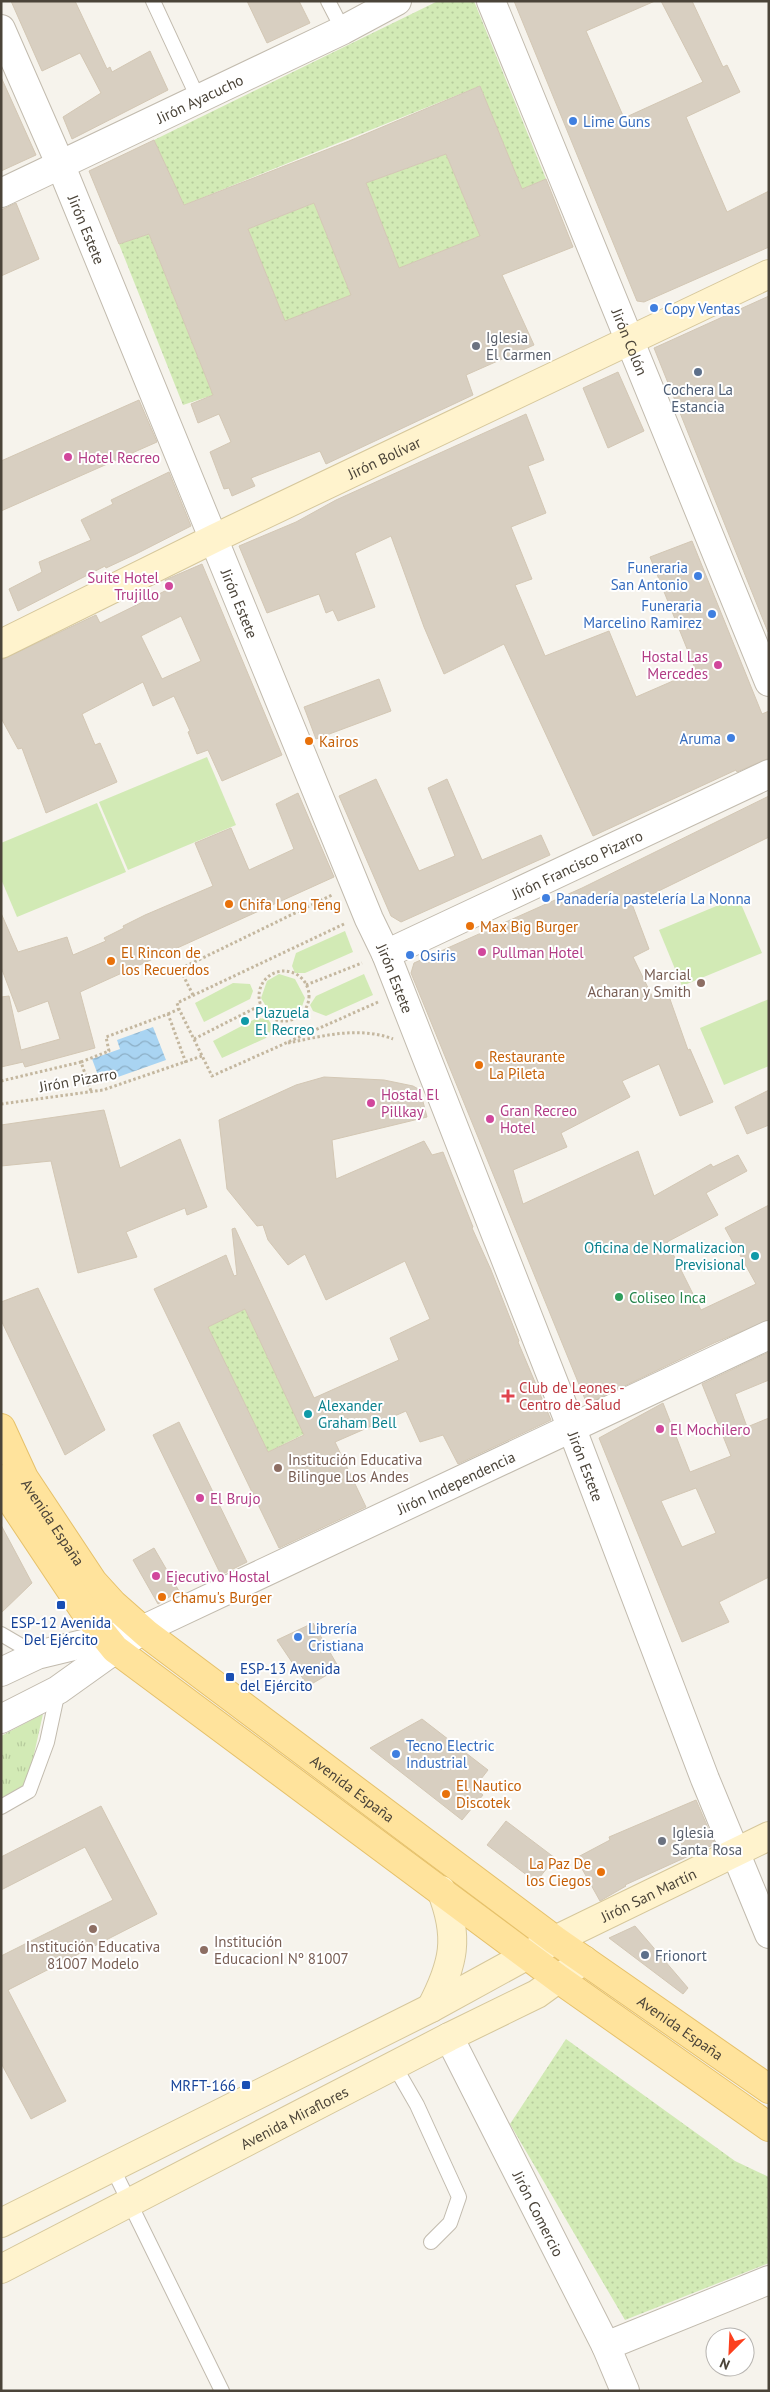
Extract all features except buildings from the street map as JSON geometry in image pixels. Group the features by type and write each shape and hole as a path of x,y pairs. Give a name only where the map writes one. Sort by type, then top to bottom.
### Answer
{"main road":[{"name":"Jirón Bolívar","path":"1,644 215,538 631,342 769,274"},
{"name":"Avenida España","path":"1,1428 24,1478 93,1582 113,1604 142,1630 555,1940 769,2089"},
{"name":"Avenida España","path":"1,1479 10,1499 111,1644 560,1980 769,2127"},
{"name":"Jirón San Martín","path":"555,1940 769,1836"},
{"path":"431,2008 446,1981 452,1951 453,1930 449,1909 441,1890"},
{"path":"1,2223 431,2008 555,1940"},
{"name":"Avenida Miraflores","path":"1,2268 394,2065 537,1994 560,1980 584,1960"}],"street":[{"name":"Jirón Ayacucho","path":"1,193 61,166 398,1"},
{"name":"Jirón Colón","path":"491,1 769,682"},
{"name":"Jirón Estete","path":"1,29 61,166 215,538 369,919 375,958 572,1429 705,1779 769,1934"},
{"name":"Jirón Francisco Pizarro","path":"375,958 769,774"},
{"name":"Jirón Independencia","path":"1,1672 36,1655 111,1644 769,1335"},
{"path":"1,1719 58,1690 111,1644"},
{"name":"Jirón Comercio","path":"449,2037 606,2346 625,2391"},
{"path":"606,2346 769,2280"}],"lane":[{"path":"153,1 198,98"},
{"path":"328,1 342,30"},
{"path":"1,1634 36,1655"},
{"path":"1,1807 29,1791 48,1742 58,1690"},
{"path":"394,2065 417,2105 459,2197 450,2223 431,2242"},
{"path":"112,2167 222,2391"}],"path":[{"path":"193,995 180,970 334,894"},
{"path":"347,922 177,1003 179,1009 212,1076 381,1000"},
{"path":"306,985 375,958"},
{"path":"280,971 295,974 306,985 308,991 307,1004 304,1010 294,1018 281,1021 274,1019 264,1011 261,1005 259,990 262,983 273,973 280,971"},
{"path":"194,1039 261,1005"},
{"path":"1,1081 81,1062 109,1051 106,1037 179,1009"},
{"path":"168,1014 186,1063"},
{"path":"282,1044 332,1034 347,1033 371,1033 398,1042"},
{"name":"Jirón Pizarro","path":"1,1104 103,1090 202,1056"},
{"path":"81,1062 91,1091"}],"green space":[{"path":"438,1 474,1 546,179 522,189 480,86 184,205 154,140"},
{"path":"446,154 480,236 399,268 366,183"},
{"path":"314,203 351,295 285,321 248,229"},
{"path":"149,234 213,395 183,405 119,244"},
{"path":"207,757 236,825 128,870 99,802"},
{"path":"97,803 126,872 17,917 1,879 1,843"},
{"path":"738,897 762,953 682,986 659,930"},
{"path":"345,931 353,952 305,973 295,973 292,966 296,953"},
{"path":"279,974 295,979 305,998 300,1012 285,1019 270,1013 261,998 267,981"},
{"path":"364,974 373,995 326,1016 313,1011 310,1005 316,996"},
{"path":"233,983 250,984 253,991 250,999 204,1022 195,1003"},
{"path":"769,999 769,1066 724,1085 700,1028"},
{"path":"257,1018 268,1019 273,1027 266,1038 222,1058 213,1041"},
{"path":"245,1309 304,1434 268,1452 208,1327"},
{"path":"43,1714 26,1790 1,1800 1,1736"},
{"path":"566,2039 735,2161 769,2177 769,2263 625,2320 510,2124"}],"water":[{"path":"153,1027 166,1060 101,1083 92,1059 120,1049 117,1040"}],"place":[{"name":"Lime Guns","path":"573,121"},
{"name":"Copy Ventas","path":"654,308"},
{"name":"Iglesia El Carmen","path":"476,346"},
{"name":"Cochera La Estancia","path":"698,372"},
{"name":"Hotel Recreo","path":"68,457"},
{"name":"Funeraria San Antonio","path":"698,576"},
{"name":"Suite Hotel Trujillo","path":"169,586"},
{"name":"Funeraria Marcelino Ramirez","path":"712,614"},
{"name":"Hostal Las Mercedes","path":"718,665"},
{"name":"Aruma","path":"731,738"},
{"name":"Kairos","path":"309,741"},
{"name":"Panadería pastelería La Nonna","path":"546,898"},
{"name":"Chifa Long Teng","path":"229,904"},
{"name":"Max Big Burger","path":"470,926"},
{"name":"Pullman Hotel","path":"482,952"},
{"name":"Osiris","path":"410,955"},
{"name":"El Rincon de los Recuerdos","path":"111,961"},
{"name":"Marcial Acharan y Smith","path":"701,983"},
{"name":"Plazuela El Recreo","path":"245,1021"},
{"name":"Restaurante La Pileta","path":"479,1065"},
{"name":"Hostal El Pillkay","path":"371,1103"},
{"name":"Gran Recreo Hotel","path":"490,1119"},
{"name":"Oficina de Normalizacion Previsional","path":"755,1256"},
{"name":"Coliseo Inca","path":"619,1297"},
{"name":"Club de Leones - Centro de Salud","path":"508,1396"},
{"name":"Alexander Graham Bell","path":"308,1414"},
{"name":"El Mochilero","path":"660,1429"},
{"name":"Institución Educativa Bilingue Los Andes","path":"278,1468"},
{"name":"El Brujo","path":"200,1498"},
{"name":"Ejecutivo Hostal","path":"156,1576"},
{"name":"Chamu's Burger","path":"162,1597"},
{"name":"ESP-12 Avenida Del Ejército","path":"61,1605"},
{"name":"Librería Cristiana","path":"298,1637"},
{"name":"ESP-13 Avenida del Ejército","path":"230,1677"},
{"name":"Tecno Electric Industrial","path":"396,1754"},
{"name":"El Nautico Discotek","path":"446,1794"},
{"name":"Iglesia Santa Rosa","path":"662,1841"},
{"name":"La Paz De los Ciegos","path":"601,1872"},
{"name":"Institución Educativa 81007 Modelo","path":"93,1929"},
{"name":"Institución EducacionI Nº 81007","path":"204,1950"},
{"name":"Frionort","path":"645,1955"},
{"name":"MRFT-166","path":"246,2085"}]}
